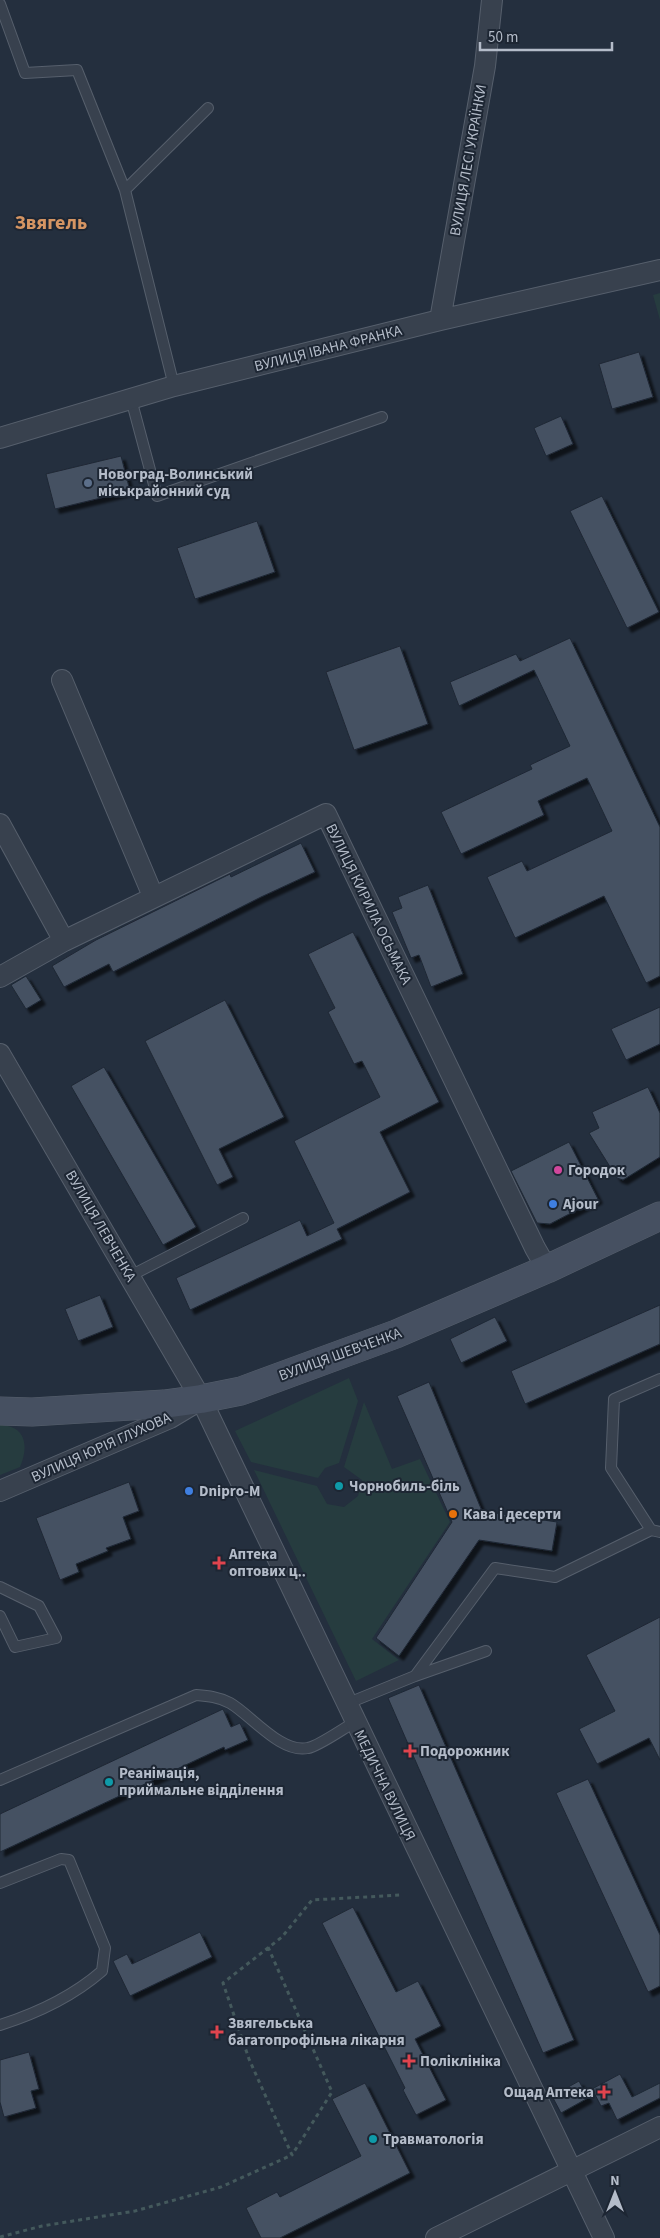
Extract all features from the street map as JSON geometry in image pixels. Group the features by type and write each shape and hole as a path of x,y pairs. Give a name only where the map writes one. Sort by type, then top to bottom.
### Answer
{"main road":[{"name":"ВУЛИЦЯ ШЕВЧЕНКА","path":"0,1411 32,1412 201,1400 241,1391 396,1334 547,1269 660,1216"}],"street":[{"name":"ВУЛИЦЯ ЛЕСІ УКРАЇНКИ","path":"440,320 485,66 492,0"},
{"name":"ВУЛИЦЯ ІВАНА ФРАНКА","path":"0,438 174,386 440,320 660,270"},
{"path":"62,680 153,896"},
{"name":"ВУЛИЦЯ КИРИЛА ОСЬМАКА","path":"0,977 64,941 153,896 326,814 535,1248 547,1269"},
{"path":"0,824 64,941"},
{"name":"ВУЛИЦЯ ЛЕВЧЕНКА","path":"0,1054 201,1400"},
{"name":"ВУЛИЦЯ ЮРІЯ ГЛУХОВА","path":"0,1491 170,1418 201,1400"},
{"name":"МЕДИЧНА ВУЛИЦЯ","path":"201,1400 604,2238"},
{"path":"436,2238 660,2127"}],"lane":[{"path":"0,4 25,73 77,70 124,190 174,386"},
{"path":"124,190 208,108"},
{"path":"130,399 157,496 382,417"},
{"path":"130,1276 243,1218"},
{"path":"414,1676 495,1568 555,1577 656,1531 612,1468 614,1400 660,1379"},
{"path":"0,1587 39,1606 56,1638 15,1647 0,1616"},
{"path":"346,1704 414,1676 486,1651"},
{"path":"0,1780 196,1695 215,1696 230,1703 268,1733 290,1747 308,1748 355,1722"},
{"path":"0,1883 61,1858 69,1860 105,1948 102,1971 85,1986 34,2014 0,2025"}],"path":[{"path":"292,2155 249,2059 223,1983 282,1937 312,1900 401,1896"},
{"path":"0,2237 42,2226 135,2211 222,2186 292,2155 332,2092 268,1947"}],"green space":[{"path":"660,293 660,320 653,295"},
{"path":"349,1378 358,1401 339,1463 325,1468 318,1478 251,1462 235,1431"},
{"path":"364,1402 392,1469 420,1459 450,1522 372,1639 399,1660 356,1681 254,1470 317,1486 327,1504 344,1507 358,1496 362,1480 344,1467"},
{"path":"0,1425 9,1426 20,1433 23,1438 24,1452 20,1467 0,1475"}],"building":[{"path":"639,352 653,397 612,409 599,364"},
{"path":"561,416 573,444 546,456 534,428"},
{"name":"Новоград-Волинський міськрайонний суд","path":"121,456 130,491 55,509 46,474"},
{"path":"602,496 659,612 627,628 570,511"},
{"path":"257,521 275,572 195,599 177,548"},
{"path":"570,638 660,827 660,976 646,983 604,896 515,938 487,877 522,861 527,871 612,831 587,778 538,801 544,815 461,854 441,812 532,769 530,765 570,746 534,670 459,706 450,682 516,654 520,661"},
{"path":"400,646 428,724 354,750 326,672"},
{"path":"301,843 315,872 261,897 113,972 109,964 64,987 52,966 96,940 230,874 231,877"},
{"path":"428,885 463,974 431,987 419,955 411,958 392,912 402,908 398,897"},
{"path":"353,932 439,1102 380,1132 410,1192 337,1229 342,1239 190,1310 176,1278 300,1220 307,1236 334,1223 294,1141 380,1097 362,1061 354,1064 328,1012 335,1008 308,954"},
{"path":"26,976 41,1000 26,1009 11,985"},
{"path":"225,1000 284,1117 219,1149 233,1177 217,1185 145,1041"},
{"path":"660,1007 660,1044 626,1060 611,1029"},
{"path":"104,1067 196,1227 163,1245 71,1086"},
{"path":"648,1087 660,1113 660,1157 623,1180 617,1178 589,1133 599,1128 592,1112"},
{"path":"569,1142 598,1199 550,1224 537,1223 511,1171"},
{"path":"100,1295 113,1327 78,1341 65,1309"},
{"path":"660,1305 660,1344 525,1404 511,1371"},
{"path":"495,1317 507,1341 461,1363 450,1339"},
{"path":"429,1382 482,1511 557,1522 552,1551 479,1540 399,1656 376,1638 452,1522 397,1396"},
{"path":"129,1482 139,1511 123,1517 131,1539 106,1548 108,1551 76,1564 79,1572 60,1580 36,1518"},
{"path":"660,1617 660,1760 649,1738 597,1764 579,1729 615,1711 586,1655"},
{"path":"419,1685 574,2040 543,2053 388,1698"},
{"name":"Реанімація, приймальне відділення","path":"223,1709 231,1727 240,1723 248,1740 225,1750 224,1747 0,1852 0,1814"},
{"path":"588,1779 660,1935 660,1986 648,1992 556,1793"},
{"path":"353,1907 396,1992 418,1981 441,2026 415,2039 446,2100 416,2115 403,2090 405,2088 322,1923"},
{"path":"200,1932 212,1957 130,1996 113,1961 127,1954 132,1964"},
{"path":"29,2052 39,2089 31,2091 36,2108 4,2117 0,2102 0,2060"},
{"path":"620,2074 632,2097 660,2083 660,2098 617,2120 609,2103 601,2106 592,2089"},
{"path":"579,2081 588,2098 561,2113 552,2096"},
{"name":"Травматологія","path":"365,2083 410,2173 280,2238 261,2238 246,2208 277,2192 280,2197 361,2156 332,2099"}],"place":[{"name":"Новоград-Волинський міськрайонний суд","path":"88,483"},
{"name":"Городок","path":"558,1170"},
{"name":"Ajour","path":"553,1204"},
{"name":"Чорнобиль-біль","path":"339,1486"},
{"name":"Dnipro-M","path":"189,1491"},
{"name":"Кава і десерти","path":"453,1514"},
{"name":"Аптека оптових ц‥","path":"219,1563"},
{"name":"Подорожник","path":"410,1751"},
{"name":"Реанімація, приймальне відділення","path":"109,1782"},
{"name":"Звягельська багатопрофільна лікарня","path":"217,2032"},
{"name":"Поліклініка","path":"409,2061"},
{"name":"Ощад Аптека","path":"604,2092"},
{"name":"Травматологія","path":"373,2139"}],"district":[{"name":"Звягель","path":"51,222"}]}
